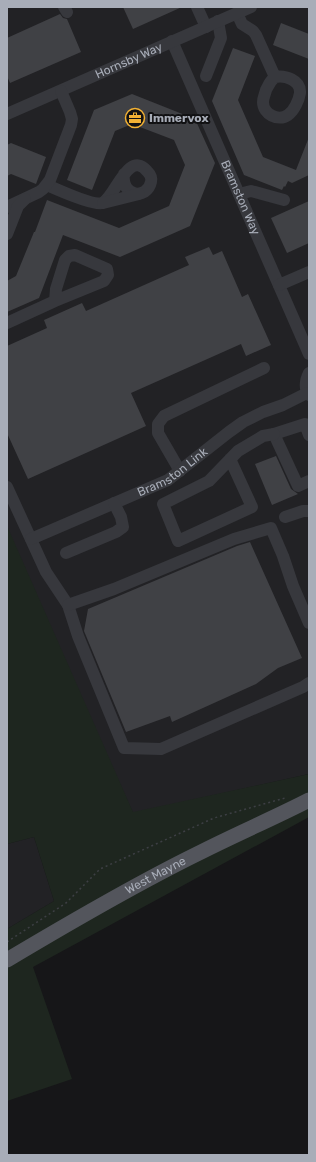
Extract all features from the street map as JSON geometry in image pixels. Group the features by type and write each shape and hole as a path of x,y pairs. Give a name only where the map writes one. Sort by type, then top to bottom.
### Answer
{"main road":[{"name":"West Mayne","path":"7,960 75,919 159,873 309,800"}],"street":[{"path":"197,7 206,27"},
{"name":"Hornsby Way","path":"7,114 251,7"},
{"path":"237,13 242,24 253,31 256,35 275,78"},
{"path":"206,76 221,38 218,21"},
{"name":"Bramston Way","path":"172,41 309,354"},
{"path":"7,207 39,192 47,185 53,173 72,119 61,91"},
{"path":"47,185 98,204 103,203 140,193 145,191 149,188 151,183 149,173 142,166 136,166 128,169 103,203"},
{"path":"124,174 124,183 126,188 134,193 140,193"},
{"path":"239,194 251,191 284,200"},
{"path":"7,234 18,206 28,197"},
{"path":"7,324 55,301 104,281 108,275 107,269 75,255 69,256 64,260 56,290 55,301"},
{"path":"279,285 309,272"},
{"path":"180,471 158,433 158,424 164,416 264,368"},
{"path":"308,394 305,385 309,373"},
{"name":"Bramston Link","path":"31,538 168,480 243,422 263,412 308,394"},
{"path":"230,459 252,507 178,541 163,504 209,481 230,459 238,451 263,436 305,424 309,436"},
{"path":"274,434 298,486 309,481"},
{"path":"7,488 46,572 68,605 78,636 124,748 161,750 309,683"},
{"path":"66,553 116,532 123,527 121,517 114,503"},
{"path":"285,517 303,511 309,511"},
{"path":"68,605 114,589 234,539 270,528 283,556 293,586 309,623"}],"path":[{"path":"7,942 66,903 100,870 214,818 287,798"}],"shaded area":[{"path":"7,7 309,7 309,774 133,813 50,630 7,528"},
{"path":"7,528 133,812 309,774 309,817 33,967 72,1079 7,1101 7,929 54,901 34,837 7,844"},
{"path":"34,837 54,901 7,929 7,844"}],"building":[{"path":"123,7 182,7 133,29"},
{"path":"60,14 63,18 67,19 81,52 10,83 7,76 7,38"},
{"path":"281,23 309,34 309,59 273,45"},
{"path":"233,48 255,56 238,100 263,157 296,170 309,137 309,175 292,183 288,181 282,190 244,175 212,101"},
{"path":"132,94 195,119 215,163 190,226 120,257 63,235 39,298 7,312 7,281 16,276 47,200 119,228 169,206 185,165 174,140 132,124 115,131 92,190 67,180 94,110"},
{"path":"11,143 46,157 36,184 11,174 7,176 7,145"},
{"path":"309,201 309,243 287,253 271,218"},
{"path":"209,247 213,255 222,251 242,297 248,294 271,345 246,356 241,344 131,393 146,426 28,479 7,433 7,346 47,328 44,320 82,303 86,311 189,265 185,257"},
{"path":"276,456 291,489 298,494 272,505 255,464"},
{"path":"250,542 302,658 278,668 256,684 172,722 170,716 126,732 84,631 88,609 237,546"}],"place":[{"name":"Immervox","path":"135,118"}]}
